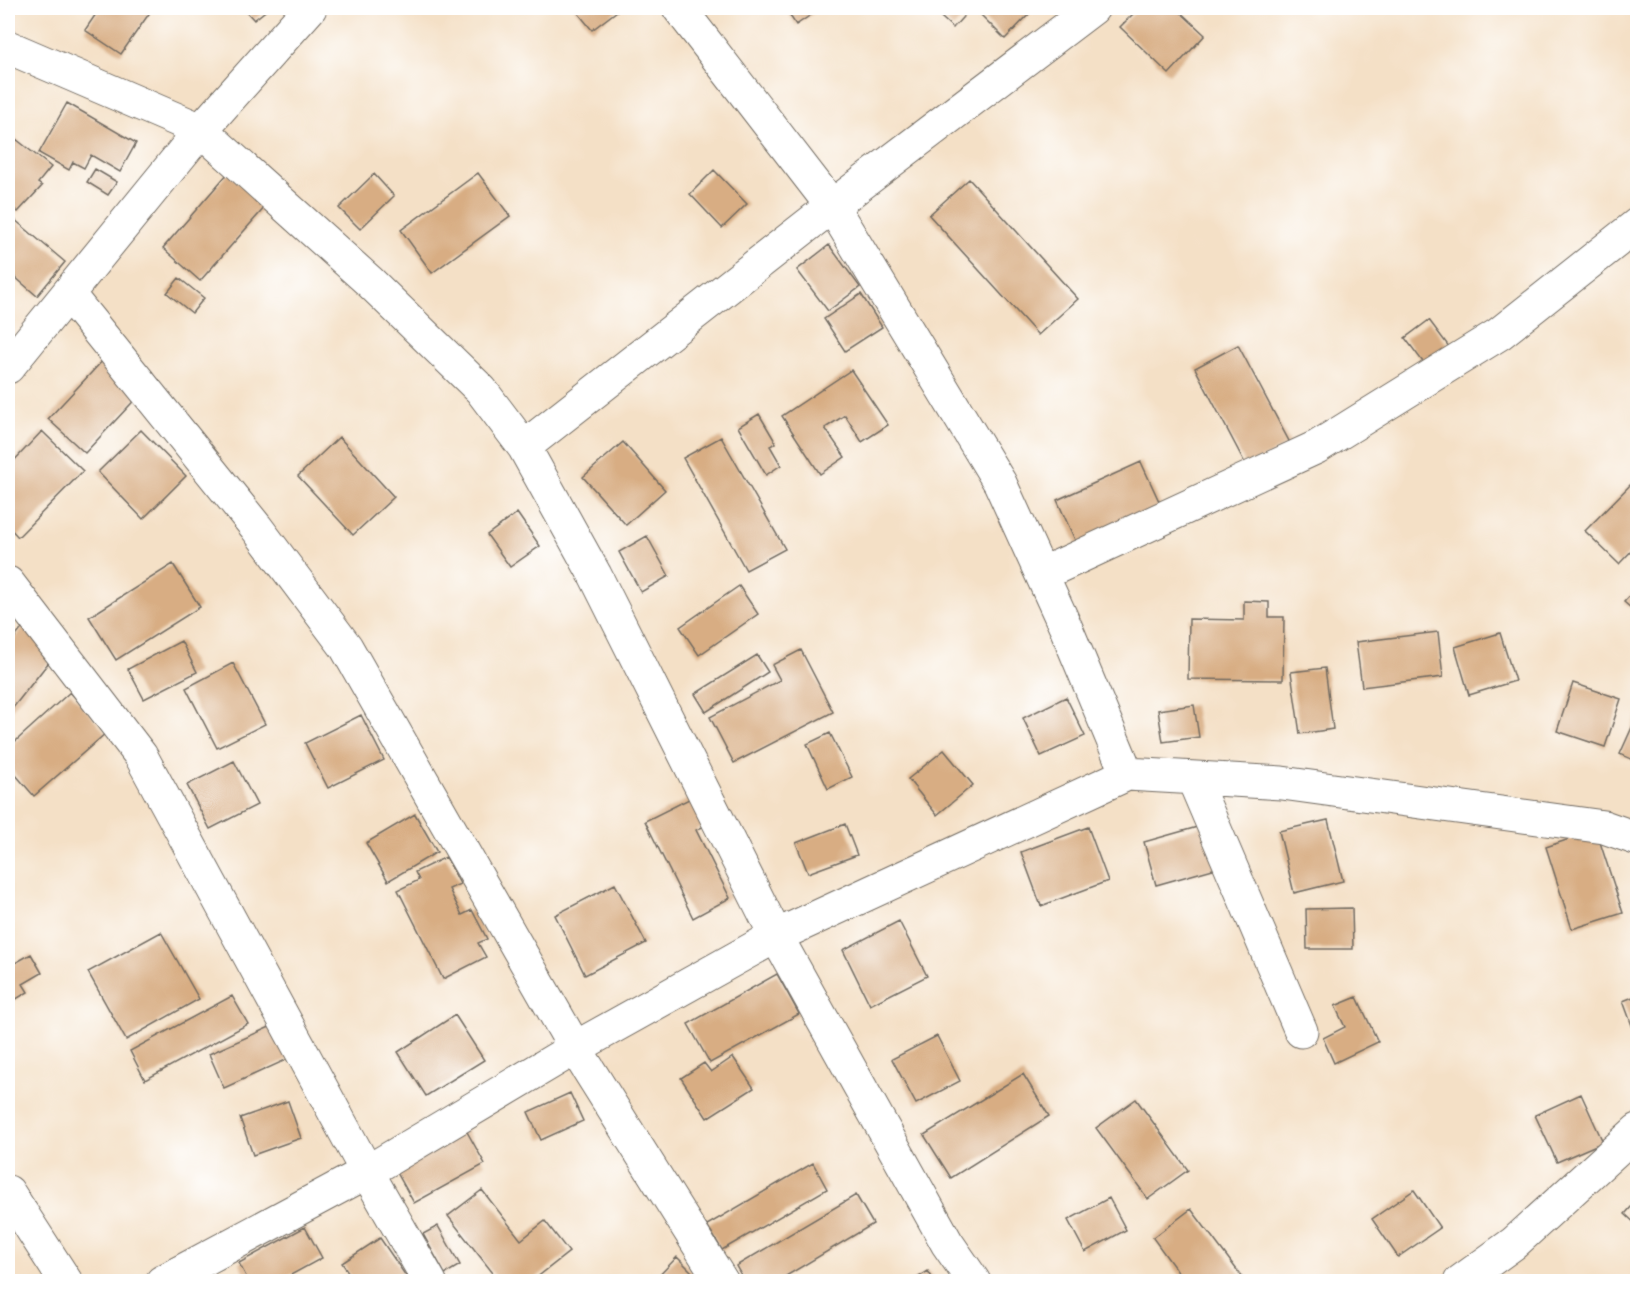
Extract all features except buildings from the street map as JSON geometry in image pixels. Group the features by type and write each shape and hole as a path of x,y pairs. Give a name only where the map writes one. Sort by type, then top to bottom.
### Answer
{"street":[{"path":"8,367 201,130 310,8"},
{"path":"679,8 832,206 1000,483 1042,574 1127,774"},
{"path":"524,447 832,206 1093,8"},
{"path":"8,47 201,130 370,282 481,390 524,447 595,574 776,936 947,1243 974,1281"},
{"path":"1042,574 1317,447 1499,334 1638,225"},
{"path":"68,294 256,527 346,647 575,1048 722,1281"},
{"path":"8,582 141,756 367,1172 430,1281"},
{"path":"162,1281 367,1172 575,1048 776,936 1127,774 1294,784 1604,827 1638,839"},
{"path":"1193,778 1301,1030"},
{"path":"1460,1281 1514,1243 1638,1130"},
{"path":"8,1192 66,1281"}]}
